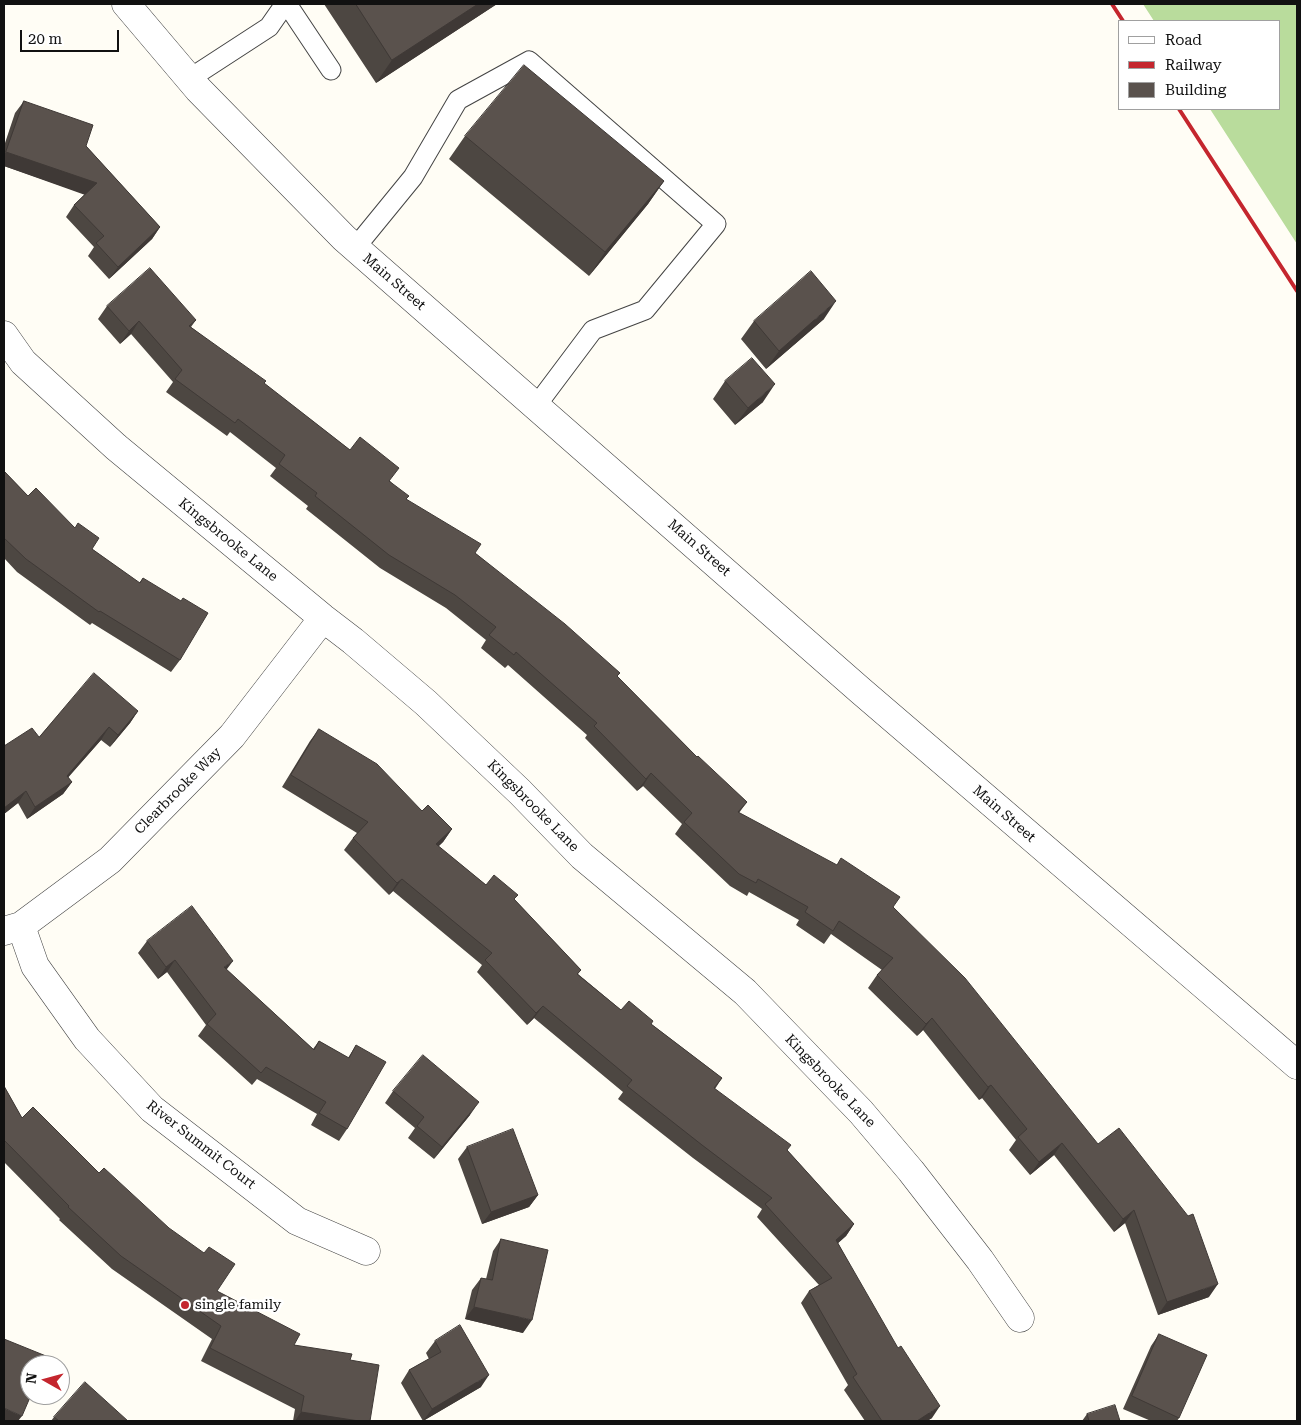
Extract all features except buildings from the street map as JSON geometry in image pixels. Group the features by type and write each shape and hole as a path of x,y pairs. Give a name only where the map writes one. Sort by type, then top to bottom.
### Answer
{"street":[{"name":"Main Street","path":"126,4 198,89 355,248 869,697 1297,1065"},
{"name":"Kingsbrooke Lane","path":"4,335 23,362 116,447 426,703 520,792 582,856 745,992 861,1112 911,1170 980,1260 1020,1318"},
{"name":"Clearbrooke Way","path":"12,928 110,860 232,736 323,618"},
{"name":"River Summit Court","path":"12,928 35,966 87,1039 152,1109 297,1221 366,1251"}],"lane":[{"path":"189,78 268,26 286,4 331,70"},
{"path":"355,248 413,178 458,100 529,61 716,224 645,310 593,330 536,406"}],"green space":[{"path":"1143,4 1297,4 1297,244 1211,110 1281,110 1281,20 1153,20"}],"railway":[{"path":"1112,4 1122,20"},
{"path":"1180,110 1297,291"}],"place":[{"name":"single family","path":"185,1305"}]}
